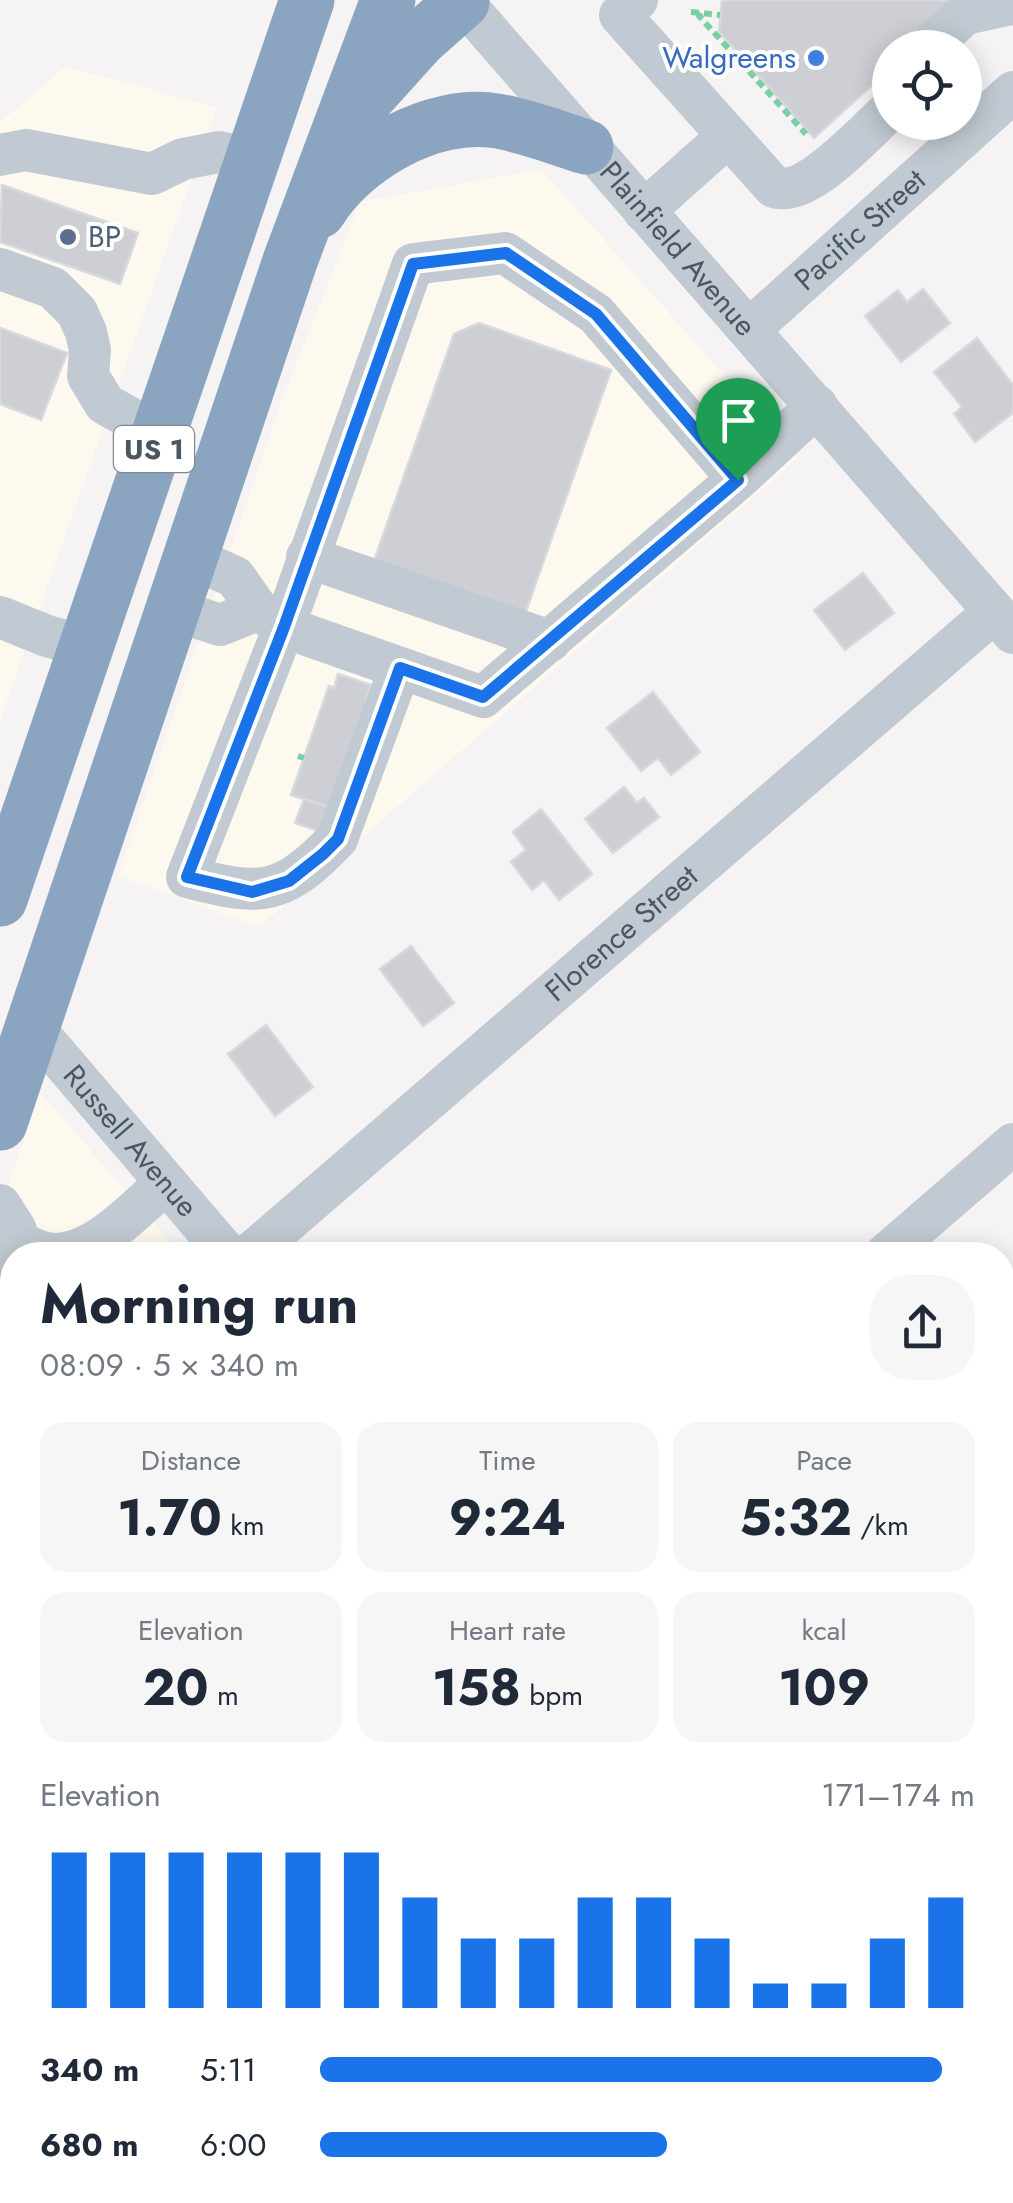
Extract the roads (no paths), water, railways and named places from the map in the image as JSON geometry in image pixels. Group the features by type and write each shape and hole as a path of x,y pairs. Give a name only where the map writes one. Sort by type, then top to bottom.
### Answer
{"highway":[{"name":"US 1","path":"0,1124 290,261 388,0"},
{"path":"340,128 419,40 463,1"},
{"name":"US 1","path":"0,898 253,158 294,16"},
{"path":"290,261 325,202 364,160 411,134 466,120 496,121 586,146"}],"street":[{"path":"637,0 620,15 774,187 783,190 808,182 872,126"},
{"name":"Plainfield Avenue","path":"463,1 1004,623"},
{"path":"948,30 965,14 1009,2"},
{"path":"979,30 1009,2"},
{"name":"Pacific Street","path":"750,329 1013,92"},
{"path":"763,174 795,165 872,97"},
{"path":"644,211 728,136"},
{"path":"0,155 26,150 152,174 183,160 219,152 253,158"},
{"path":"400,668 338,839 323,854 289,881 252,892 187,877 271,618 307,557 413,264 506,253 596,314 738,480"},
{"path":"0,268 54,288 77,312 90,350 88,376 106,404 159,434"},
{"path":"192,558 235,577 271,618 483,697 738,480 818,406"},
{"path":"307,557 550,641"},
{"path":"174,610 220,625 271,618"},
{"path":"0,617 86,647"},
{"name":"Florence Street","path":"265,1242 1004,623"},
{"name":"Russell Avenue","path":"33,1027 217,1242"},
{"path":"900,1242 1013,1144"},
{"path":"92,1242 166,1183"}],"place":[{"name":"Walgreens","path":"816,58"},
{"name":"BP","path":"68,237"}]}
